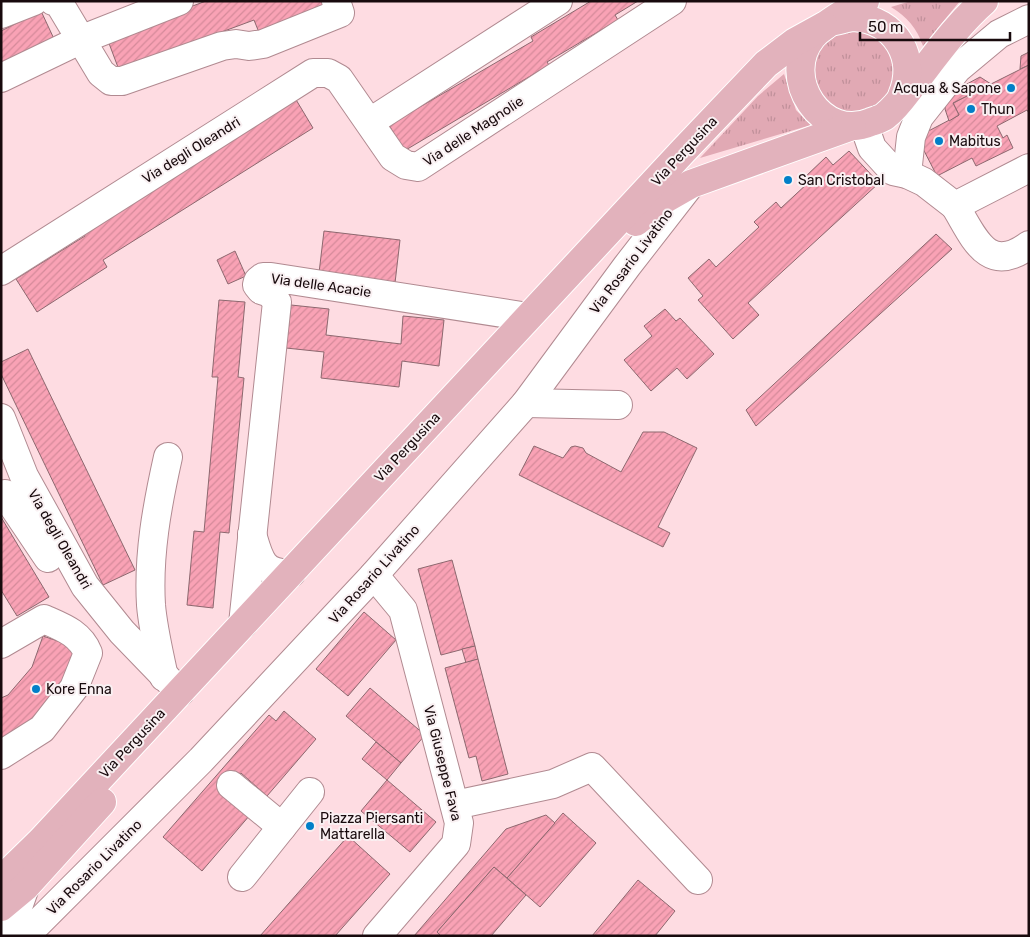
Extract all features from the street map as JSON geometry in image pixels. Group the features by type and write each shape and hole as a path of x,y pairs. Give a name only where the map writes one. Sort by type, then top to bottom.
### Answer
{"main road":[{"path":"865,1 856,5 812,36 800,64 800,79 804,93 812,106 823,116 837,123 858,125 884,117 899,102 958,26 984,1"},
{"path":"828,24 852,17 872,20 889,30 901,45 908,64 907,84 899,102"},
{"name":"Via Pergusina","path":"1,907 13,884 41,841 172,684 243,624 766,64 795,42 828,24"},
{"name":"Via Pergusina","path":"13,884 543,324 639,219 663,200 691,184 858,125"}],"street":[{"path":"1,78 80,40 179,1"},
{"path":"1,14 53,2 101,73 111,81 122,81 222,46 262,44 340,13 336,1"},
{"path":"370,122 558,1"},
{"name":"Via delle Magnolie","path":"370,122 393,157 406,165 418,167 672,1"},
{"path":"907,174 911,137 919,117 957,69 999,34 1029,19"},
{"name":"Via degli Oleandri","path":"1,270 313,73 328,73 340,79 370,122"},
{"path":"858,125 872,148 893,171 907,174 924,182 955,206 979,244 990,255 1004,257 1018,253 1029,245"},
{"path":"955,206 1029,168"},
{"name":"Via Rosario Livatino","path":"25,936 217,773 374,575 526,403 626,266 691,184"},
{"name":"Via delle Acacie","path":"252,534 276,302 270,294 261,290 257,285 258,281 263,277 528,317"},
{"path":"526,403 618,406"},
{"name":"Via degli Oleandri","path":"1,418 10,489 122,632 172,684"},
{"path":"168,457 157,508 151,562 151,605 154,633 172,684"},
{"path":"10,489 48,558"},
{"path":"252,534 257,553 265,565 273,572 291,572"},
{"path":"243,624 252,534"},
{"name":"Via Giuseppe Fava","path":"374,575 403,610 456,805 459,823 456,844 377,936"},
{"path":"1,644 44,619 72,632 84,644 88,653 74,688 42,729 1,754"},
{"path":"456,805 553,784 592,768 698,880"},
{"path":"217,773 282,827"},
{"path":"242,876 310,792"},
{"path":"8,936 13,884"}],"green space":[{"path":"911,1 960,1 923,46 911,23 891,7"},
{"path":"848,27 872,31 896,58 891,94 872,110 848,114 826,103 813,83 813,58 826,37"},
{"path":"784,74 796,110 811,125 700,158 758,96"}],"building":[{"path":"206,1 329,1 331,8 260,35 254,20 119,70 107,38"},
{"path":"591,1 638,1 615,15 618,20 547,62 549,65 404,151 389,125 533,41 531,37"},
{"path":"41,11 55,41 1,67 1,31"},
{"path":"1029,52 1029,65 1020,69 1021,56"},
{"path":"1029,65 1029,113 1027,110 997,126 1003,138 1007,135 1013,148 976,166 972,158 937,176 917,137 959,115 953,103"},
{"path":"980,77 991,84 953,103 959,115 949,121 945,109 950,93"},
{"path":"295,98 313,128 103,260 107,267 37,312 16,279 85,236 83,231"},
{"path":"849,151 879,183 748,303 759,315 733,339 698,300 703,296 688,278 709,259 716,267 759,227 754,222 776,202 781,208 809,182 805,177 826,157 833,165"},
{"path":"324,231 400,240 395,283 319,273"},
{"path":"936,234 952,249 756,426 746,410"},
{"path":"235,251 246,276 228,284 217,260"},
{"path":"219,300 245,302 238,377 244,378 229,533 220,532 213,608 187,605 194,531 204,532 218,377 212,377"},
{"path":"291,305 329,309 326,335 401,344 403,316 444,320 439,366 402,361 399,387 321,378 324,352 286,348"},
{"path":"665,309 676,321 680,318 714,354 687,379 677,368 651,391 624,360 652,336 644,326"},
{"path":"28,349 135,570 103,585 1,374 1,362"},
{"path":"643,432 664,432 697,448 658,527 670,533 663,547 519,475 534,446 563,458 571,447 583,448 586,453 621,472"},
{"path":"1,517 49,597 17,616 1,590"},
{"path":"452,560 475,646 441,655 418,569"},
{"path":"364,612 396,640 348,696 316,669"},
{"path":"43,636 78,648 66,679 35,719 1,739 1,698 8,695 32,667"},
{"path":"475,646 478,659 466,663 462,649"},
{"path":"478,659 508,774 482,781 476,756 469,758 445,668"},
{"path":"370,688 425,735 401,763 346,716"},
{"path":"284,711 316,739 267,796 241,773 224,793 250,815 202,871 163,837 269,715 276,721"},
{"path":"376,742 401,763 387,780 362,759"},
{"path":"387,780 436,822 410,852 361,811"},
{"path":"563,813 596,843 540,907 507,878"},
{"path":"546,815 555,823 507,878 494,867 437,932 441,936 414,936 506,829"},
{"path":"348,836 390,874 335,936 260,936"},
{"path":"494,867 526,895 491,936 441,936 437,932"},
{"path":"638,880 675,911 655,936 592,936"}],"place":[{"name":"Acqua & Sapone","path":"1011,88"},
{"name":"Thun","path":"971,109"},
{"name":"Mabitus","path":"939,141"},
{"name":"San Cristobal","path":"788,180"},
{"name":"Kore Enna","path":"36,689"},
{"name":"Piazza Piersanti Mattarella","path":"310,826"}]}
